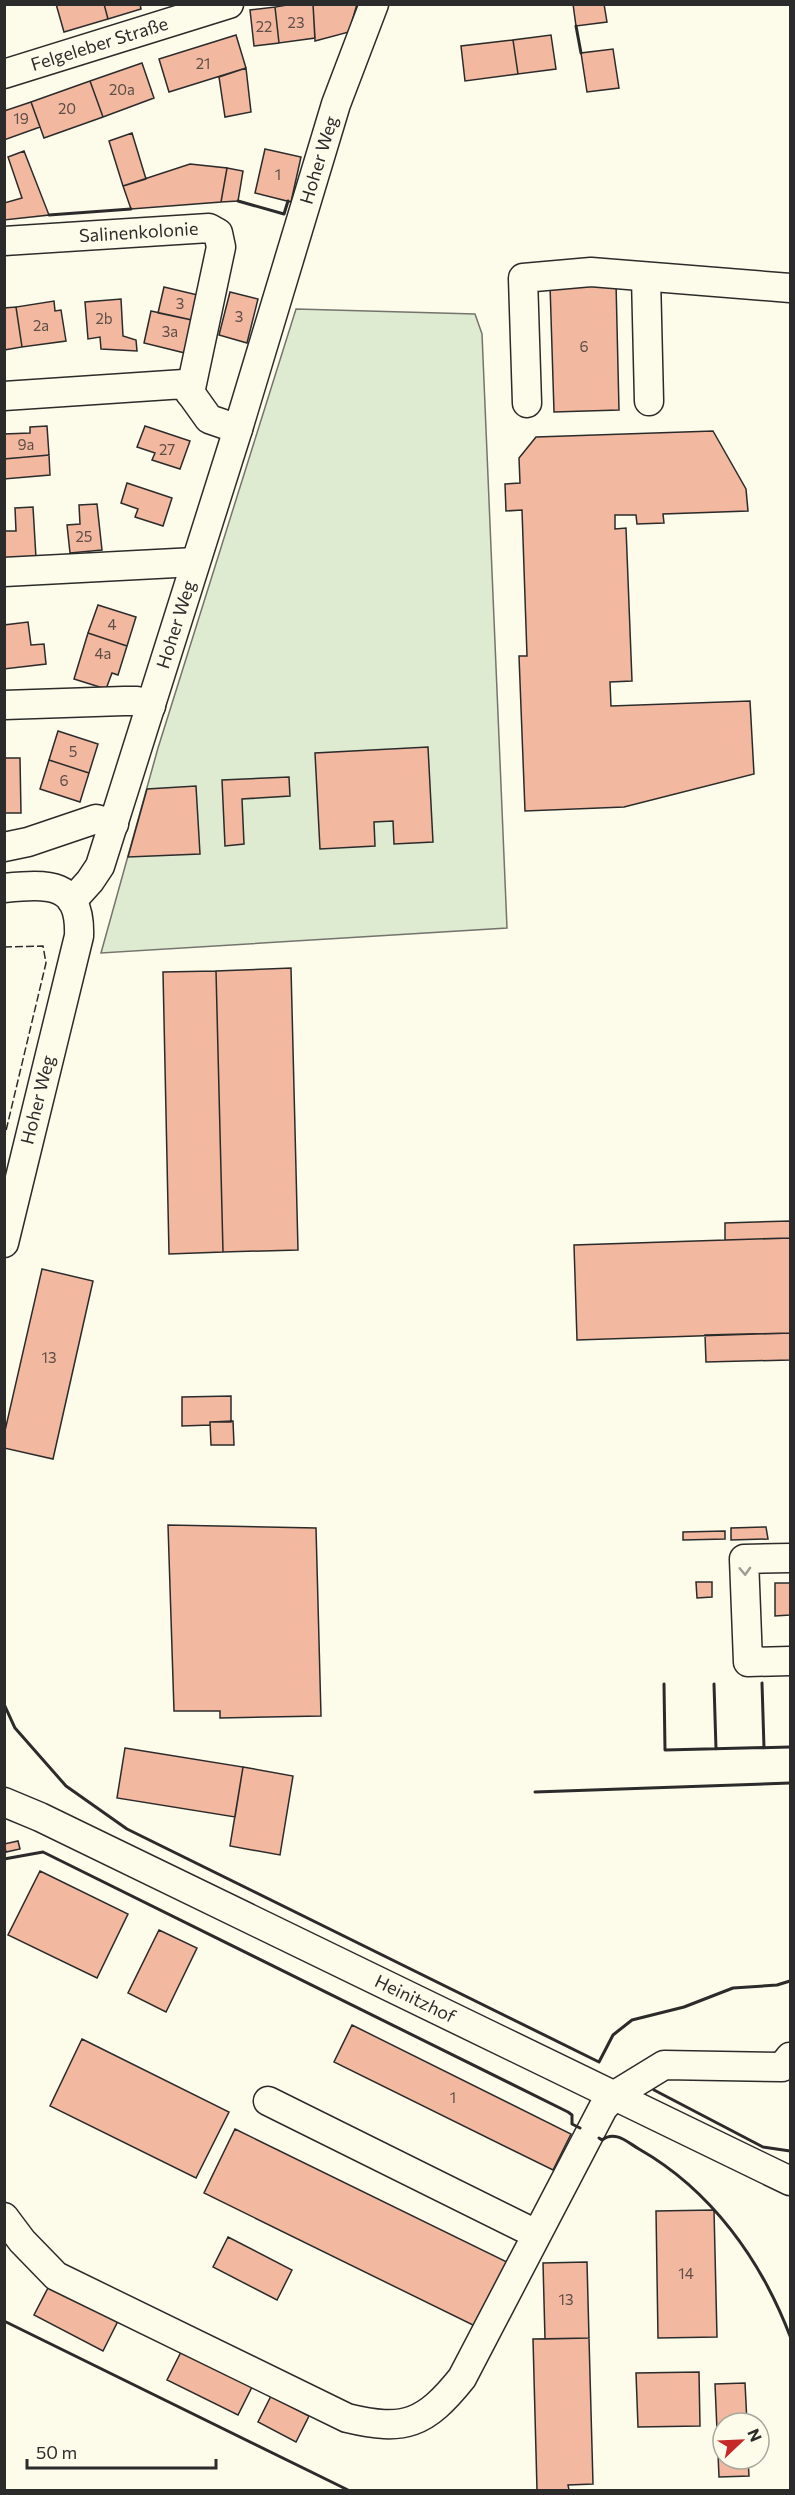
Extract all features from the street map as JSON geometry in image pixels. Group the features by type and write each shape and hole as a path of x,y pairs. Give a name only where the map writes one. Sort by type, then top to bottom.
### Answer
{"street":[{"name":"Felgeleber Straße","path":"4,74 229,4"},
{"name":"Hoher Weg","path":"4,1244 79,936 80,917 72,901 100,866 238,429 336,104 374,4"},
{"name":"Salinenkolonie","path":"4,241 209,228 218,233 221,248 190,393"},
{"path":"527,403 523,278 591,272 790,288"},
{"path":"646,277 649,400"},
{"path":"4,396 184,384 208,419 238,429"},
{"path":"4,572 195,562"},
{"path":"4,705 137,701 151,706"},
{"path":"4,847 28,842 96,819 114,824"},
{"path":"4,888 49,886 63,892 72,901"},
{"path":"790,1558 744,1559 748,1662 790,1661"},
{"name":"Heinitzhof","path":"4,1802 40,1817 790,2181"},
{"name":"Heinitzhof","path":"4,1810 40,1817"},
{"path":"4,2217 22,2241 56,2276 347,2418 378,2425 412,2422 441,2404 462,2378 603,2108 615,2095 664,2065 782,2067 790,2058"},
{"path":"268,2101 536,2234"}],"green space":[{"path":"296,309 475,314 482,334 507,928 101,953 158,748"}],"building":[{"path":"56,4 104,4 108,19 64,32"},
{"path":"104,4 140,4 141,9 108,19"},
{"path":"313,4 315,38 279,43 275,7"},
{"path":"313,4 357,4 349,32 315,41"},
{"path":"573,4 604,4 607,22 576,26"},
{"path":"275,7 279,43 254,46 250,10"},
{"path":"236,35 246,68 169,92 159,59"},
{"path":"551,35 556,69 518,74 513,40"},
{"path":"513,40 518,74 465,81 461,46"},
{"path":"613,49 619,88 587,92 581,53"},
{"path":"142,63 154,98 103,117 90,81"},
{"path":"246,68 251,112 225,117 219,77"},
{"path":"90,81 103,117 44,138 31,102"},
{"path":"31,102 40,127 4,140 4,111"},
{"path":"132,133 146,179 123,186 109,141"},
{"path":"265,149 301,157 291,202 255,193"},
{"path":"24,151 49,215 4,220 4,203 22,198 8,157"},
{"path":"190,164 227,168 221,202 131,209 123,186"},
{"path":"227,168 243,171 238,201 221,202"},
{"path":"616,283 619,410 554,412 550,285"},
{"path":"164,287 202,296 197,321 158,313"},
{"path":"230,292 258,299 247,343 219,335"},
{"path":"121,299 123,336 136,340 137,351 101,349 100,337 88,339 85,302"},
{"path":"54,301 55,311 61,310 66,341 22,347 16,307"},
{"path":"16,307 22,347 4,350 4,308"},
{"path":"151,311 197,321 189,354 144,343"},
{"path":"47,426 49,455 4,459 4,434 30,433 30,427"},
{"path":"145,426 190,441 180,469 152,460 155,453 137,447"},
{"path":"713,431 746,489 748,511 663,514 664,523 637,524 636,515 615,515 615,529 626,528 632,681 610,682 611,706 750,701 754,774 624,807 525,811 519,656 527,656 522,510 506,511 505,484 520,483 519,458 536,437"},
{"path":"49,455 50,475 4,479 4,459"},
{"path":"127,483 172,498 163,526 135,517 138,509 121,503"},
{"path":"97,504 102,550 70,553 67,525 80,524 79,505"},
{"path":"33,507 36,558 5,559 4,531 16,531 15,508"},
{"path":"98,605 136,617 127,646 88,633"},
{"path":"28,622 31,645 44,644 46,664 4,669 4,625"},
{"path":"88,633 127,646 118,675 112,673 106,689 74,679"},
{"path":"58,731 98,744 89,773 49,760"},
{"path":"428,747 433,842 394,844 393,821 374,822 375,846 320,849 315,753"},
{"path":"4,758 20,758 21,813 4,813"},
{"path":"49,760 89,773 80,802 40,789"},
{"path":"289,777 290,796 242,799 244,844 225,846 222,780"},
{"path":"196,786 200,854 128,857 147,789"},
{"path":"291,968 298,1250 223,1252 216,971"},
{"path":"216,971 223,1252 169,1254 163,972"},
{"path":"790,1221 790,1238 725,1240 725,1223"},
{"path":"790,1238 790,1333 577,1340 574,1245"},
{"path":"42,1269 93,1281 53,1459 4,1448 4,1435"},
{"path":"790,1333 790,1360 706,1362 705,1335"},
{"path":"231,1396 231,1422 182,1426 182,1397"},
{"path":"233,1421 234,1445 211,1445 210,1422"},
{"path":"168,1525 316,1528 321,1716 220,1718 220,1711 174,1711"},
{"path":"766,1527 768,1539 731,1540 731,1528"},
{"path":"725,1531 725,1539 683,1540 683,1532"},
{"path":"696,1582 712,1582 712,1597 697,1598"},
{"path":"775,1583 790,1583 790,1615 775,1616"},
{"path":"125,1748 243,1767 235,1817 117,1798"},
{"path":"243,1767 293,1776 280,1855 230,1846"},
{"path":"18,1841 20,1849 6,1852 4,1844"},
{"path":"40,1871 128,1914 97,1978 8,1935"},
{"path":"159,1930 197,1948 166,2012 128,1993"},
{"path":"352,2025 571,2134 553,2170 334,2062"},
{"path":"82,2039 229,2112 196,2178 50,2106"},
{"path":"235,2129 509,2263 477,2327 204,2193"},
{"path":"714,2210 717,2337 658,2338 656,2211"},
{"path":"228,2237 292,2270 277,2300 213,2267"},
{"path":"587,2262 589,2338 545,2339 543,2263"},
{"path":"50,2284 119,2319 103,2351 34,2315"},
{"path":"589,2338 593,2484 568,2485 569,2490 537,2490 533,2339"},
{"path":"183,2348 254,2383 238,2415 167,2380"},
{"path":"699,2372 700,2426 638,2427 636,2373"},
{"path":"745,2383 746,2411 716,2411 715,2384"},
{"path":"271,2396 309,2416 296,2442 258,2422"},
{"path":"719,2471 749,2471 749,2476 719,2477"}],"fence":[{"path":"4,947 43,946 46,963 4,1139"}],"wall":[{"path":"576,26 581,53"},
{"path":"238,201 284,214 288,201"},
{"path":"49,215 131,209"},
{"path":"762,1683 764,1748"},
{"path":"664,1684 665,1750 790,1747"},
{"path":"714,1684 716,1749"},
{"path":"4,1704 15,1728 66,1786 127,1829 599,2062 613,2035 632,2020 684,2007 733,1988 777,1985 790,1981"},
{"path":"535,1792 790,1783"},
{"path":"4,1859 43,1852 568,2112 572,2115 572,2124 580,2128"},
{"path":"654,2090 763,2147 790,2151"},
{"path":"599,2138 602,2140 612,2136 625,2140 665,2166 711,2206 731,2229 764,2280 790,2336"},
{"path":"4,2321 348,2490"}]}
